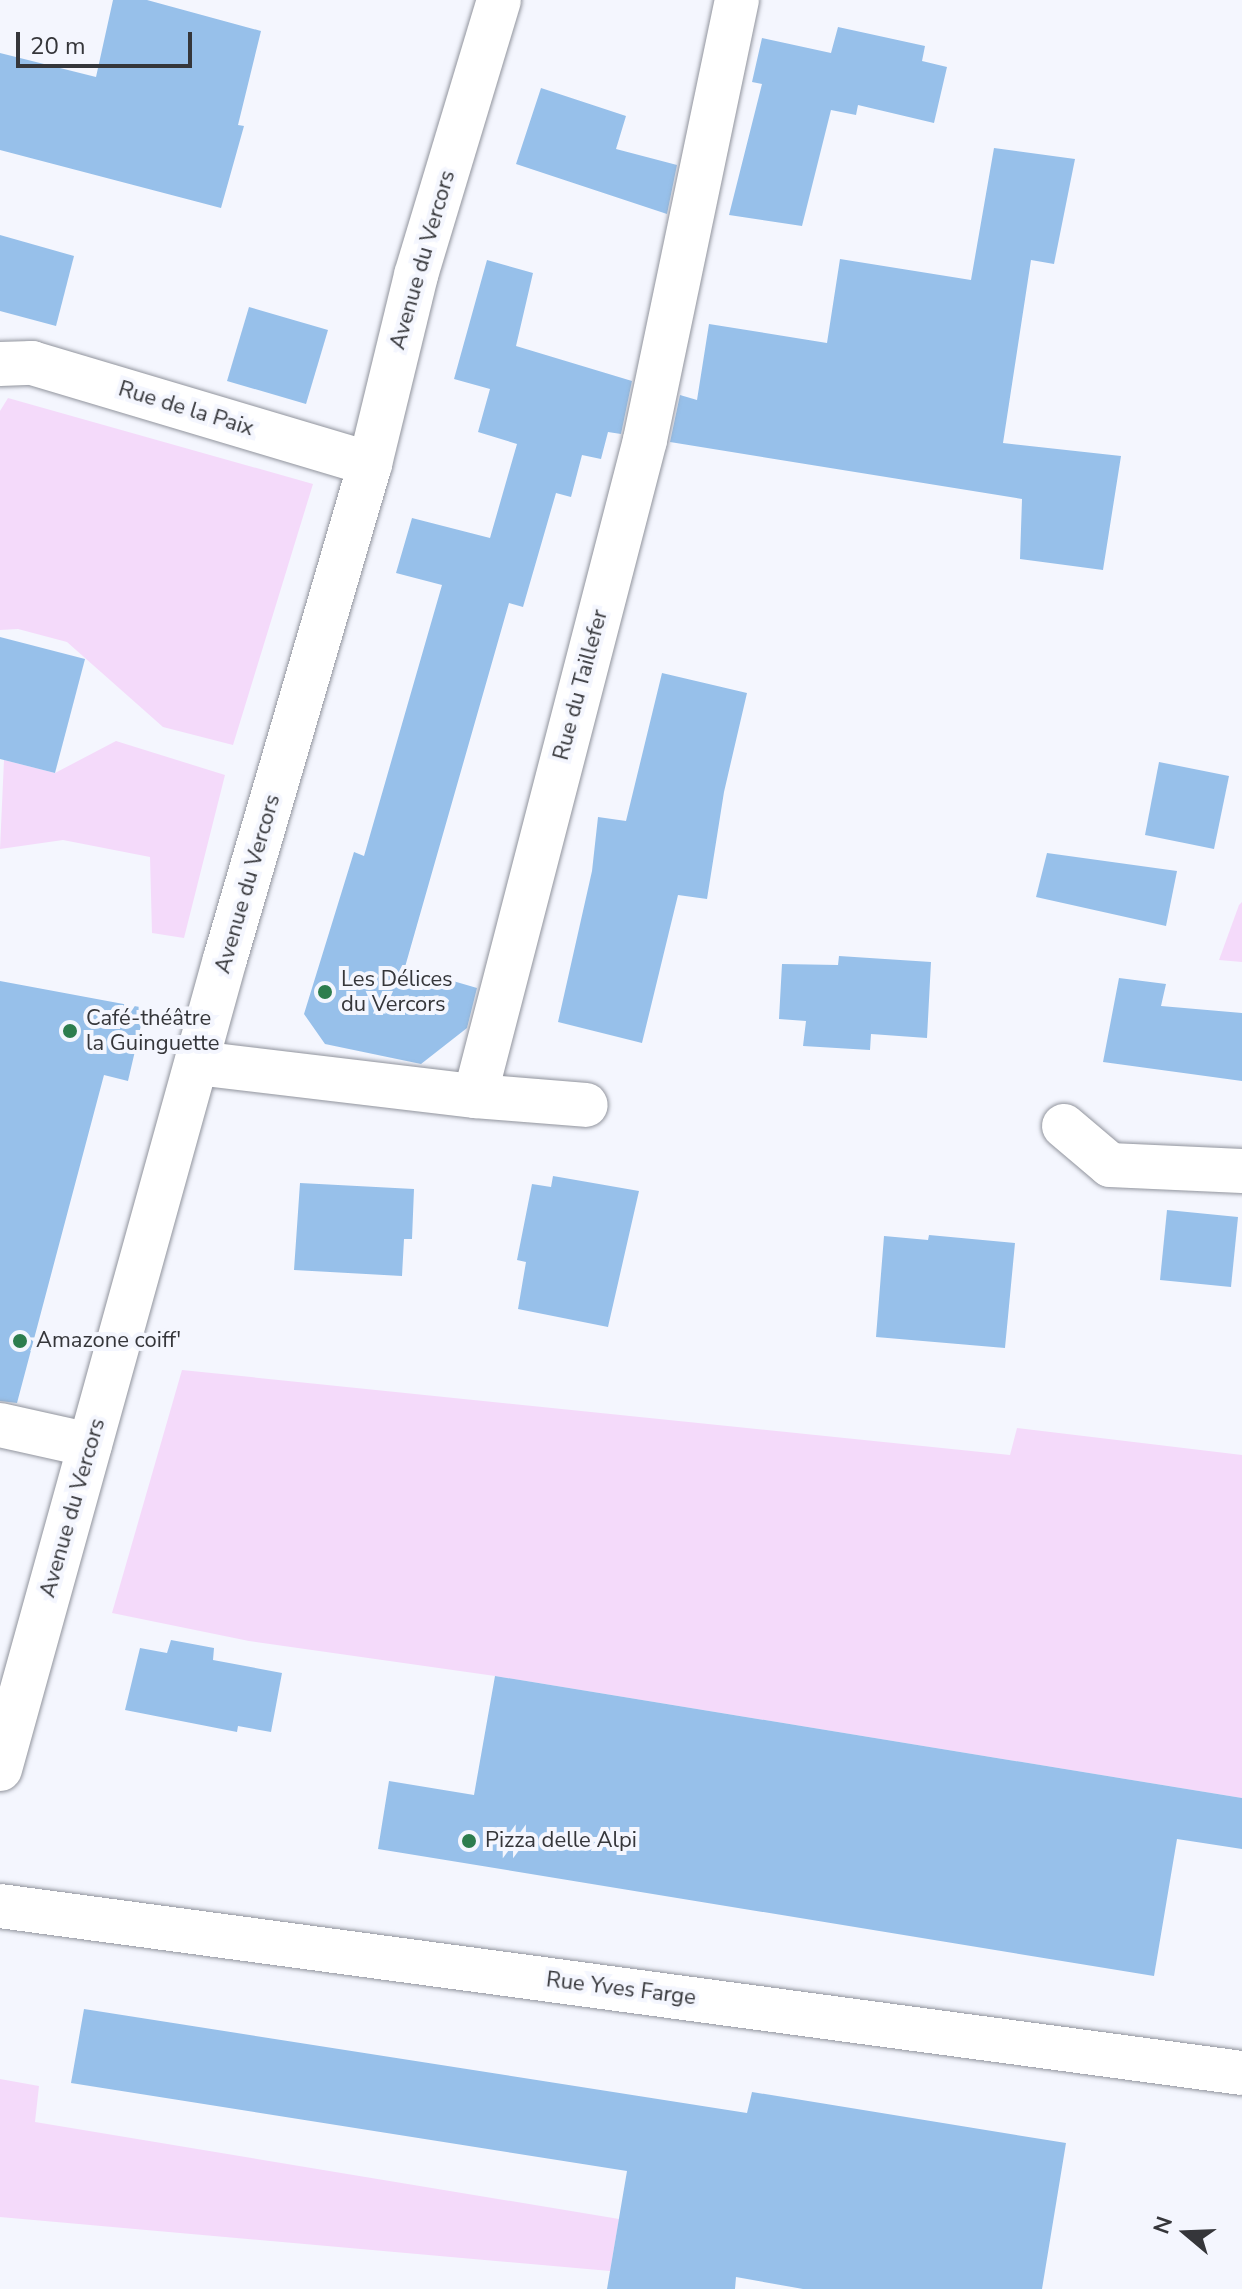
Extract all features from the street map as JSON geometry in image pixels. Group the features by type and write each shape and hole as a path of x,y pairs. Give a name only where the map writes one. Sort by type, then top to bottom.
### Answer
{"street":[{"name":"Avenue du Vercors","path":"0,1769 197,1063 370,464 416,275 499,0"},
{"name":"Rue du Taillefer","path":"475,1096 645,440 737,0"},
{"name":"Rue de la Paix","path":"0,364 32,363 370,464"},
{"path":"197,1063 475,1096 586,1105"},
{"path":"1064,1126 1110,1165 1242,1171"},
{"path":"0,1425 90,1445"},
{"name":"Rue Yves Farge","path":"0,1906 1242,2073"}],"shaded area":[{"path":"8,398 313,484 233,745 163,727 67,642 18,629 0,630 0,411"},
{"path":"116,741 225,775 184,938 152,933 150,857 63,840 0,849 4,760 55,773"},
{"path":"1242,902 1242,962 1219,960 1239,905"},
{"path":"182,1370 1010,1455 1017,1428 1242,1455 1242,1798 495,1676 249,1641 112,1613"},
{"path":"0,2079 39,2086 35,2122 619,2219 610,2271 0,2217"}],"building":[{"path":"113,0 147,0 261,31 238,125 244,126 221,208 0,150 0,53 96,77"},
{"path":"838,27 925,46 922,61 947,67 934,123 858,105 856,115 831,110 802,226 729,215 762,84 752,82 762,38 831,53"},
{"path":"541,88 626,116 616,149 677,165 667,214 516,164"},
{"path":"994,148 1075,159 1054,264 1031,260 1003,443 1121,456 1103,570 1020,559 1022,499 670,442 680,395 697,400 709,324 827,343 840,259 971,280"},
{"path":"0,235 74,256 56,326 0,311"},
{"path":"487,260 533,273 516,346 632,381 621,434 608,432 601,459 582,455 571,497 556,493 523,607 509,603 405,967 477,988 467,1028 421,1064 325,1044 304,1014 354,852 364,856 442,585 396,573 412,518 490,538 517,444 478,432 490,389 454,379"},
{"path":"249,307 328,330 306,404 227,381"},
{"path":"0,637 85,659 55,773 0,759"},
{"path":"662,673 747,693 724,792 707,899 678,895 642,1043 558,1022 592,871 598,817 626,821"},
{"path":"1159,762 1229,776 1214,849 1145,835"},
{"path":"1047,853 1177,871 1166,926 1036,897"},
{"path":"839,956 931,962 927,1038 871,1034 870,1050 803,1046 806,1021 779,1019 782,964 838,965"},
{"path":"1119,978 1166,984 1161,1006 1242,1013 1242,1081 1103,1062"},
{"path":"0,981 145,1008 128,1081 104,1075 17,1403 0,1401"},
{"path":"553,1176 639,1191 608,1327 518,1309 526,1262 517,1260 532,1184 551,1187"},
{"path":"300,1183 414,1189 412,1239 404,1239 402,1276 294,1270"},
{"path":"1167,1210 1238,1217 1231,1287 1160,1280"},
{"path":"929,1235 1015,1243 1005,1348 876,1337 884,1236 928,1240"},
{"path":"171,1640 214,1648 213,1660 282,1673 271,1732 238,1726 237,1732 125,1710 140,1648 167,1653"},
{"path":"495,1676 1242,1798 1242,1849 1177,1839 1154,1976 378,1849 389,1781 474,1795"},
{"path":"84,2009 747,2113 752,2092 1066,2143 1042,2289 803,2289 736,2277 735,2289 607,2289 627,2171 71,2083"}],"place":[{"name":"Les Délices du Vercors","path":"325,992"},
{"name":"Café-théâtre la Guinguette","path":"70,1031"},
{"name":"Amazone coiff'","path":"20,1341"},
{"name":"Pizza delle Alpi","path":"469,1841"}]}
